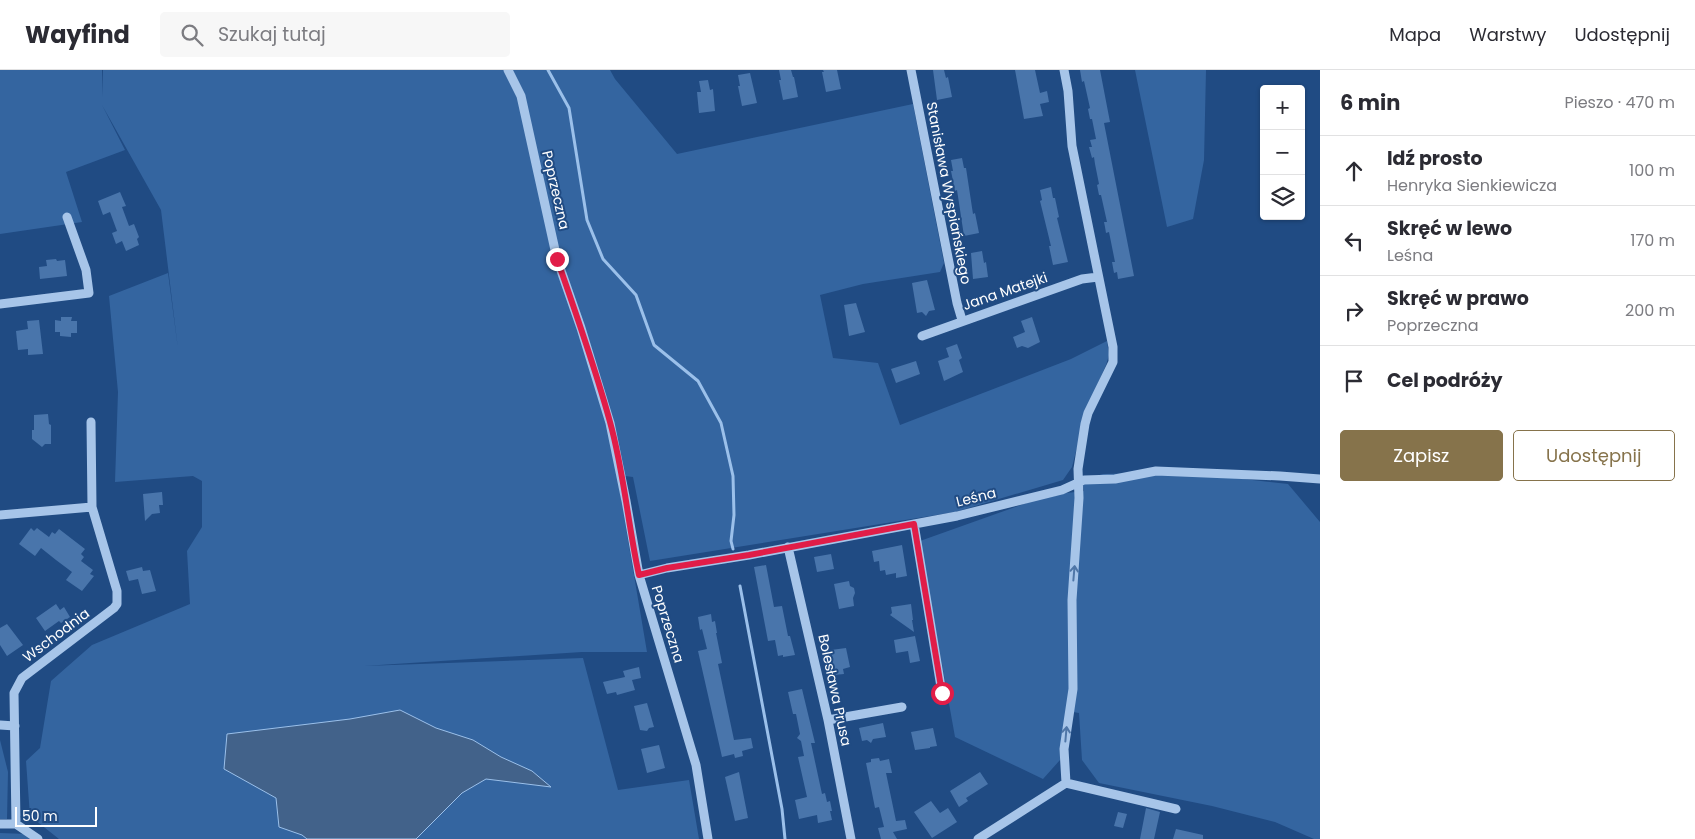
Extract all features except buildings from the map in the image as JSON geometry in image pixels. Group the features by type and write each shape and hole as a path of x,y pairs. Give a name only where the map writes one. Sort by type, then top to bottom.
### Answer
{"street":[{"name":"Poprzeczna","path":"508,70 521,96 557,259 581,328 610,423 639,575 696,765 708,839"},
{"name":"Stanisława Wyspiańskiego","path":"911,70 955,294 962,320"},
{"path":"1064,70 1068,91 1072,146 1113,346 1113,362 1088,413 1078,469 1079,498 1072,600 1073,688 1064,749 1066,783"},
{"path":"0,304 89,293 86,270 67,218"},
{"name":"Jana Matejki","path":"922,336 962,320 1082,279 1098,277"},
{"path":"0,516 92,506 91,422"},
{"name":"Leśna","path":"639,575 667,568 749,555 957,516 1062,490 1084,480 1115,479 1156,471 1320,479"},
{"name":"Wschodnia","path":"16,824 14,693 22,678 117,604 117,591 92,506"},
{"path":"914,524 942,693"},
{"name":"Bolesława Prusa","path":"788,547 828,720 851,839"},
{"path":"828,720 902,707"},
{"path":"0,725 15,726"},
{"path":"978,839 1066,783 1176,809"},
{"path":"0,824 16,824 38,839"}],"shaded area":[{"path":"0,70 102,70 102,97 103,70 610,70 615,79 677,154 913,104 944,263 940,272 863,284 820,295 833,358 878,363 900,425 1071,359 1107,341 1109,355 1087,408 1072,467 1063,480 955,512 650,561 633,477 617,475 647,652 582,652 364,666 583,658 618,790 689,780 699,839 59,839 30,816 26,761 40,748 51,681 92,645 190,604 187,551 202,527 202,481 193,476 115,482 118,392 109,296 168,273 178,349 161,210 102,105 125,150 66,172 82,222 0,234"},
{"path":"1135,70 1206,70 1204,160 1193,219 1167,227"},
{"path":"1182,472 1288,484 1320,522 1320,839 1314,839 1275,822 1212,806 1099,783 1082,760 1079,713 1067,711 1060,760 1043,779 955,737 920,541 1049,495 1084,491 1082,480 1103,474"},
{"path":"400,710 436,728 473,740 501,757 532,771 551,787 486,779 462,793 416,839 307,839 302,835 279,827 276,798 224,769 227,734 350,719"},
{"path":"0,740 8,772 7,819 0,819"},
{"path":"0,833 27,834 34,839 0,839"}],"waterway":[{"path":"548,70 569,108 587,220 603,259 636,295 654,345 698,381 721,423 733,476 734,515 731,541 733,549"},
{"path":"740,586 782,809 785,839"}],"route":[{"path":"557,259 581,328 610,423 639,575 667,568 749,555 914,524 942,693"}]}
